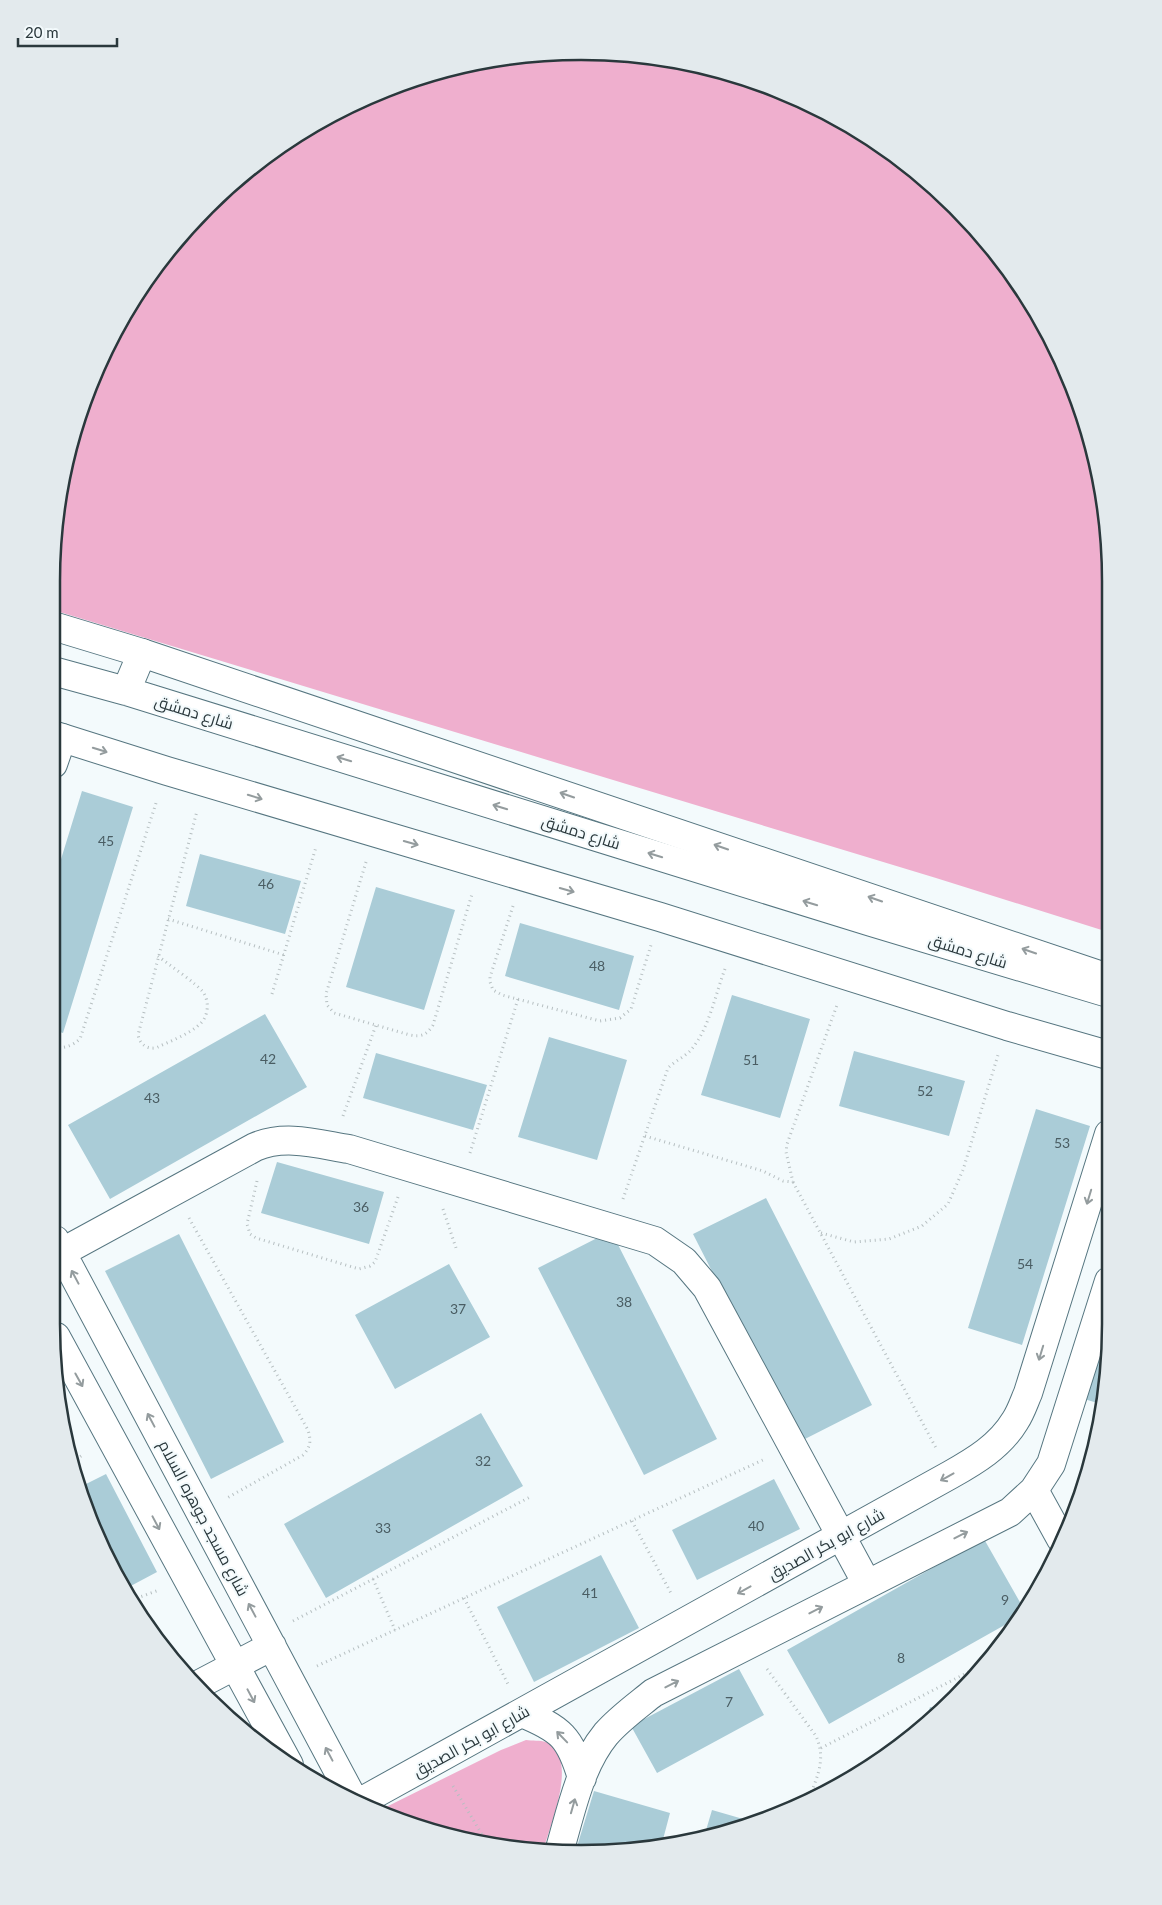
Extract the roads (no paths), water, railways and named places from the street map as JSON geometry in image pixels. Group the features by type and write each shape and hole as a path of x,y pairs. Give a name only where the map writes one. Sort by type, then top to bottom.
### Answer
{"street":[{"path":"60,628 142,653 1102,976"},
{"path":"126,691 142,653"},
{"name":"شارع دمشق","path":"60,673 126,691 852,916 1102,991"},
{"path":"60,737 167,771 660,917 1102,1054"},
{"path":"60,1248 267,1142 302,1140 350,1149 655,1241 684,1261 707,1288 867,1584"},
{"name":"شارع ابو بكر الصديق","path":"368,1799 972,1463 996,1444 1016,1421 1028,1393 1102,1156"},
{"name":"شارع مسجد جوهره السلام","path":"60,1255 349,1790"},
{"path":"561,1844 582,1778 593,1753 620,1720 653,1693 1010,1512 1034,1490 1051,1464 1102,1303"},
{"path":"61,1346 278,1747"},
{"path":"1034,1490 1058,1533"},
{"path":"203,1682 234,1666 269,1640"},
{"path":"522,1713 545,1723 563,1736 575,1753 582,1778"}]}
